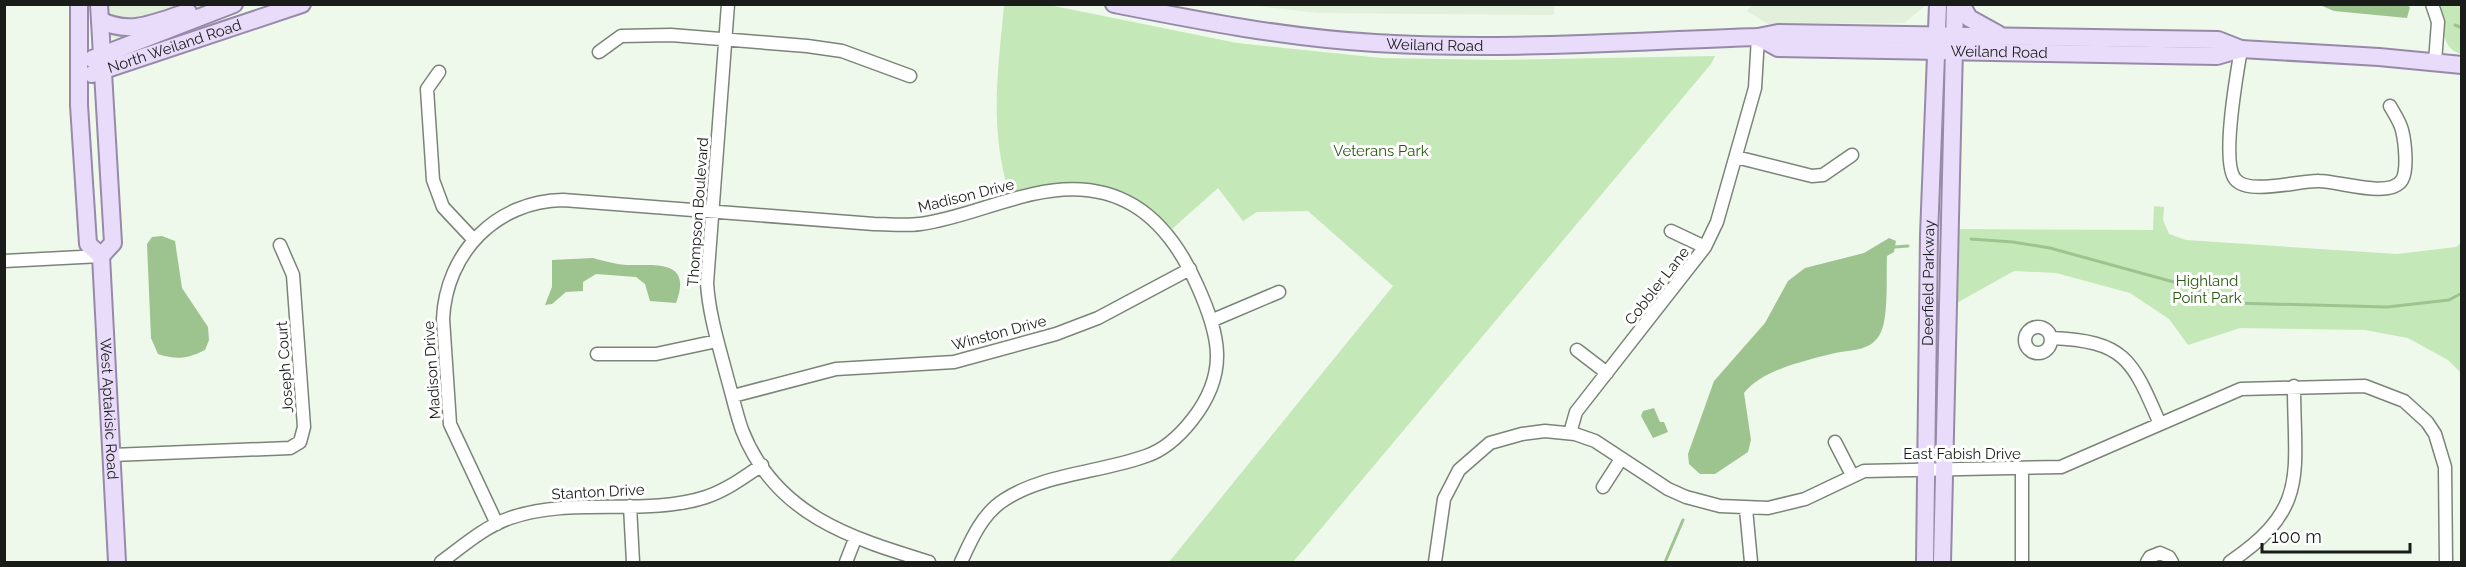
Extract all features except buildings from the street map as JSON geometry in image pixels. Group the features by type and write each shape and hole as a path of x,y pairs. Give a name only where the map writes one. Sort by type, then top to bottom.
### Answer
{"main road":[{"name":"West Aptakisic Road","path":"79,4 81,70 79,105 88,244 101,256 117,562"},
{"path":"99,12 115,28 136,28 212,4"},
{"name":"North Weiland Road","path":"102,63 234,4"},
{"name":"North Weiland Road","path":"81,70 302,4"},
{"name":"Weiland Road","path":"1114,4 1241,29 1375,43 1441,45 1758,37 1778,33 2217,56 2241,49"},
{"name":"Deerfield Parkway","path":"1938,4 1945,43 1942,562"},
{"name":"Deerfield Parkway","path":"1925,562 1929,235 1945,43 1955,4"},
{"path":"1961,4 1970,18 2005,36"},
{"name":"West Aptakisic Road","path":"99,12 113,243 101,256"},
{"name":"Weiland Road","path":"1945,43 2005,36 2218,40 2241,49 2462,65"}],"street":[{"name":"Thompson Boulevard","path":"728,4 711,211 708,299 717,341 742,429 762,465 803,509 855,539 929,562"},
{"path":"2432,4 2438,22 2435,62"},
{"path":"599,52 621,36 671,35 725,39 842,51 910,76"},
{"name":"Cobbler Lane","path":"1570,433 1576,412 1705,247 1717,222 1755,88 1758,37"},
{"path":"2241,49 2231,117 2230,164 2235,180 2242,184 2263,186 2317,180 2374,189 2395,187 2402,180 2405,171 2402,130 2390,106"},
{"path":"439,72 427,89 433,180 443,207 474,240"},
{"path":"1736,157 1812,176 1823,175 1852,155"},
{"name":"Madison Drive","path":"497,524 450,424 444,303 457,261 474,240 497,219 521,207 548,200 874,224 918,224 1033,194 1071,188 1095,190 1121,197 1154,219 1181,251 1213,320 1218,349 1215,378 1200,410 1176,437 1149,456 1032,487 1002,501 975,533 960,562"},
{"path":"1671,231 1705,247"},
{"name":"Joseph Court","path":"112,455 290,448 300,442 304,427 293,275 280,245"},
{"path":"4,261 101,256"},
{"name":"Winston Drive","path":"732,396 836,369 954,362 1056,334 1098,318 1190,269"},
{"path":"1213,320 1279,292"},
{"path":"2051,338 2084,339 2104,345 2125,358 2142,382 2160,424"},
{"path":"597,354 656,354 717,341"},
{"path":"1577,350 1607,373"},
{"path":"2230,562 2263,539 2275,526 2291,496 2294,480 2294,386"},
{"name":"East Fabish Drive","path":"1435,562 1444,499 1459,470 1490,443 1503,438 1545,431 1570,433 1595,441 1668,489 1686,497 1705,504 1746,509 1788,505 1851,476 1878,470 2061,467 2241,389 2294,386 2365,386 2379,389 2404,401 2427,422 2442,451 2445,467 2446,562"},
{"path":"1835,442 1851,476"},
{"path":"1603,487 1621,459"},
{"name":"Stanton Drive","path":"441,562 497,524 550,509 690,501 739,481 762,465"},
{"path":"2022,469 2022,562"},
{"path":"630,506 633,562"},
{"path":"1746,509 1751,562"},
{"path":"846,562 855,539"},
{"path":"2147,562 2150,557 2160,553 2169,557 2172,562"}],"shaded area":[{"path":"1554,4 1554,15 1319,13 1248,5"},
{"path":"1753,4 1926,5 1904,23 1768,24 1747,11"},
{"path":"98,5 226,5 127,40 104,37"},
{"path":"2320,5 2406,5 2410,7 2407,18 2334,11"},
{"path":"162,236 175,241 182,288 208,327 209,340 205,350 187,357 176,358 158,354 151,338 147,244 152,237"},
{"path":"1889,238 1896,241 1894,252 1887,256 1885,318 1876,340 1865,347 1809,360 1761,378 1744,393 1751,440 1748,452 1715,474 1700,474 1689,464 1688,454 1714,381 1765,323 1788,281 1805,268 1864,253"},
{"path":"593,258 622,265 659,266 675,271 679,278 680,288 676,303 650,301 645,284 636,277 596,274 583,282 583,291 566,292 552,304 545,305 552,287 552,260"},
{"path":"1654,408 1660,422 1664,422 1668,432 1653,438 1641,416 1643,411"}],"green space":[{"name":"Veterans Park","path":"1004,5 1049,5 1237,43 1381,58 1497,60 1715,56 1711,64 1293,562 1169,562 1393,286 1308,211 1257,212 1243,221 1218,188 1172,229 1155,212 1137,199 1097,186 1054,186 1009,193 999,145 997,122"},
{"path":"2440,5 2461,5 2461,54 2454,51 2446,40"},
{"name":"Highland Point Park","path":"2154,206 2164,207 2163,220 2169,234 2186,240 2397,254 2456,247 2461,243 2461,373 2448,360 2408,338 2365,330 2240,328 2188,345 2169,319 2130,293 2056,273 2014,271 1953,305 1955,229 2153,230"}],"waterway":[{"path":"2455,25 2462,28"},
{"path":"1971,239 2050,248 2181,284 2234,303 2387,307 2449,300 2462,293"},
{"path":"1895,247 1908,246"},
{"path":"1665,562 1683,520"}]}
